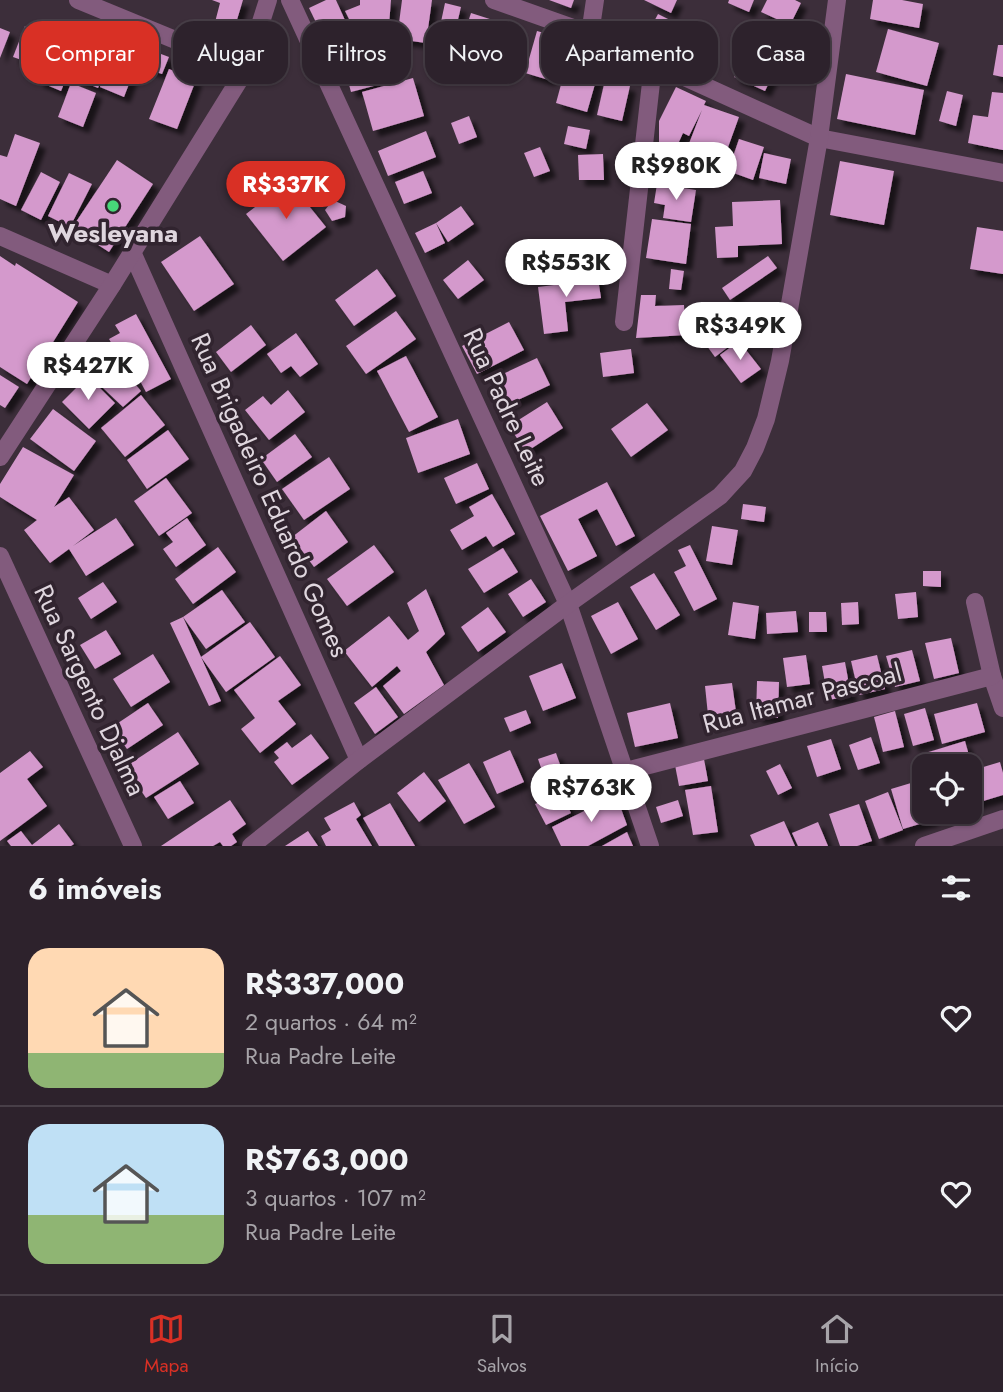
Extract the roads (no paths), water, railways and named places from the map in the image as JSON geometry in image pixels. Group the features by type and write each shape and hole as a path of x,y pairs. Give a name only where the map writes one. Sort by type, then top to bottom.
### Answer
{"street":[{"path":"78,0 173,39"},
{"path":"261,21 268,0"},
{"name":"Rua Padre Leite","path":"290,0 568,604 650,846"},
{"path":"494,0 553,21"},
{"path":"592,21 595,0"},
{"path":"251,846 359,760 568,604 720,496 743,471 766,419 780,361 819,138 837,0"},
{"path":"0,457 112,285 237,84"},
{"path":"624,322 651,84"},
{"path":"696,84 819,138 1003,173"},
{"path":"0,236 112,285"},
{"name":"Rua Brigadeiro Eduardo Gomes","path":"132,252 359,760"},
{"name":"Rua Sargento Djalma","path":"0,556 133,846"},
{"path":"975,602 992,676 1003,708"},
{"name":"Rua Itamar Pascoal","path":"626,771 992,676"},
{"path":"924,846 1003,819"}],"place":[{"name":"Wesleyana","path":"113,206"}]}
